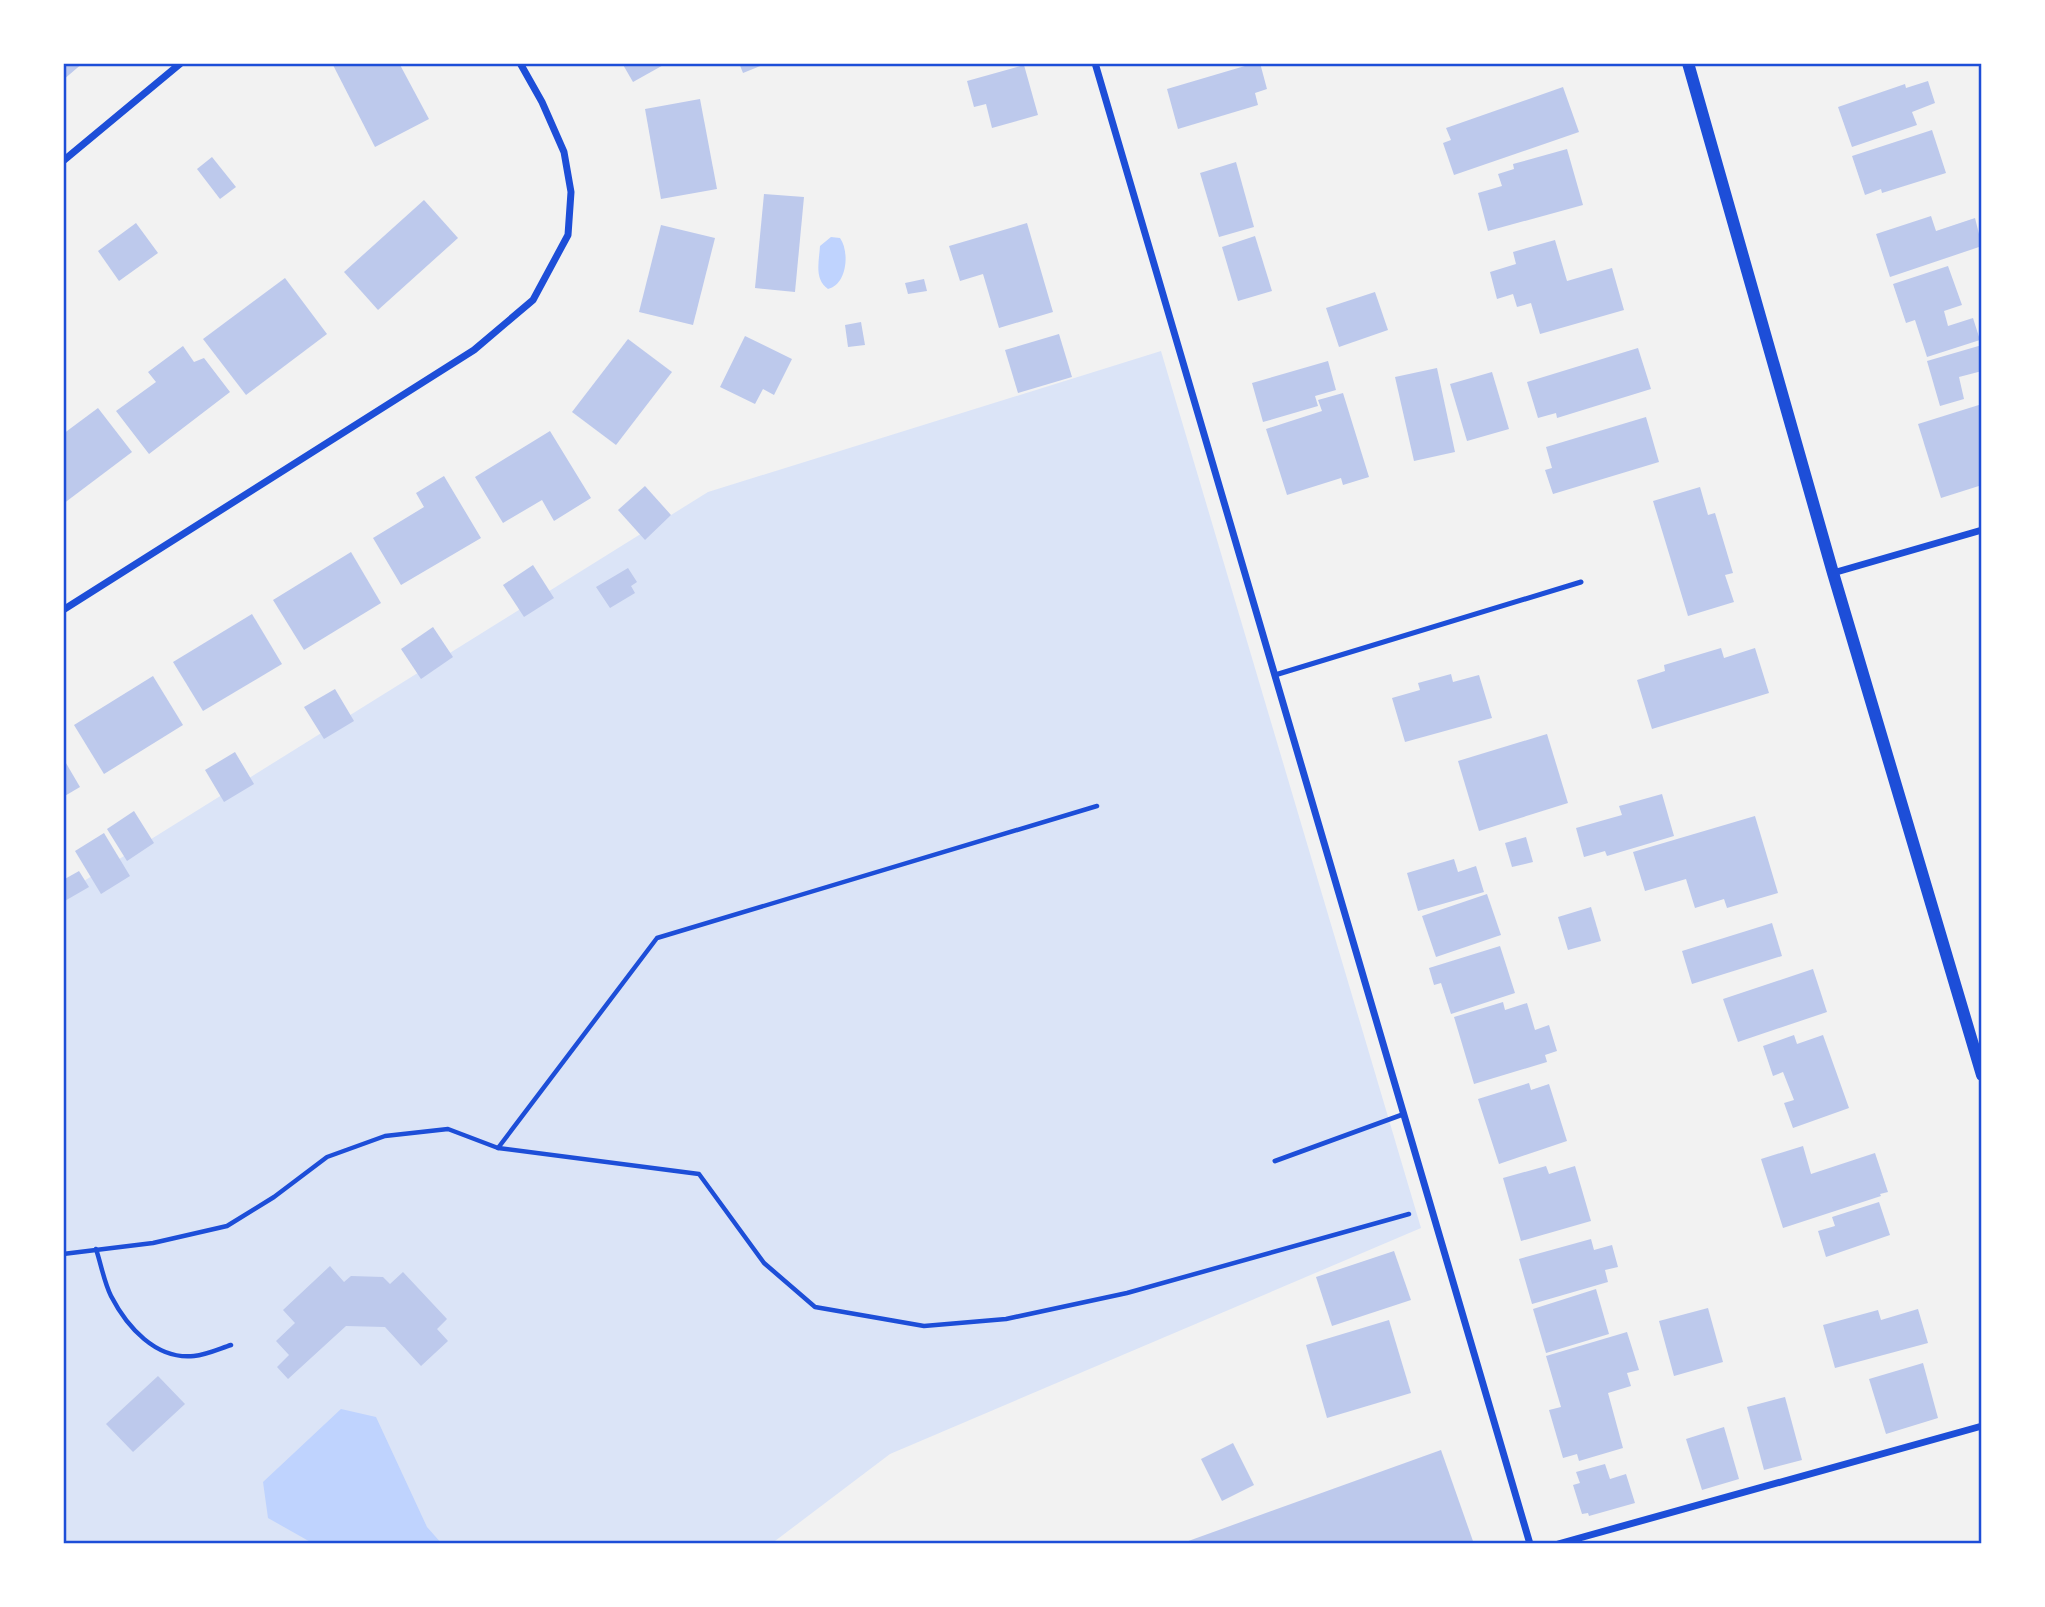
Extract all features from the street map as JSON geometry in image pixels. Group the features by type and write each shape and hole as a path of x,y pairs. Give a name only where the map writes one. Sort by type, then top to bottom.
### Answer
{"street":[{"path":"63,161 181,63"},
{"path":"63,610 474,350 533,300 568,234 571,192 564,152 542,102 520,63"},
{"path":"1095,63 1530,1544"},
{"path":"1688,63 1833,573 1982,1076"},
{"path":"1833,573 1982,530"},
{"path":"1558,1544 1982,1426"}],"lane":[{"path":"1275,675 1581,582"},
{"path":"1275,1161 1404,1114"}],"path":[{"path":"498,1147 657,938 1097,806"},
{"path":"63,1254 153,1242 228,1226 327,1157 386,1136 448,1129 498,1147 699,1174 764,1263 815,1307 924,1326 1006,1319 1127,1293 1432,1208"},
{"path":"96,1249 110,1294 128,1323 146,1341 165,1354 194,1356 231,1345"}],"shaded area":[{"path":"1161,351 1421,1228 890,1454 771,1544 63,1544 63,894 708,492"}],"water":[{"path":"831,237 840,238 846,259 843,275 828,289 819,275 818,264 820,246"},
{"path":"341,1409 376,1417 427,1527 442,1544 314,1544 268,1518 263,1482"}],"building":[{"path":"63,63 83,63 63,80"},
{"path":"399,63 429,119 375,147 333,65"},
{"path":"622,63 667,63 633,82"},
{"path":"739,63 768,63 743,73"},
{"path":"1260,63 1267,89 1255,93 1258,105 1178,129 1167,89"},
{"path":"1024,65 1038,115 992,128 986,104 974,107 967,81"},
{"path":"1928,81 1935,103 1912,112 1917,125 1852,147 1838,107 1905,84 1906,88"},
{"path":"1563,87 1579,132 1454,175 1443,143 1451,140 1446,128"},
{"path":"700,99 717,189 661,199 645,109"},
{"path":"1932,130 1946,173 1882,193 1881,189 1865,195 1852,156"},
{"path":"1567,149 1583,205 1488,231 1478,193 1502,186 1498,174 1514,169 1513,164"},
{"path":"212,157 236,187 220,199 197,169"},
{"path":"1236,162 1254,227 1219,237 1200,173"},
{"path":"764,194 804,197 795,292 755,288"},
{"path":"424,200 458,238 378,310 344,272"},
{"path":"1931,216 1936,231 1975,218 1982,246 1890,277 1876,234"},
{"path":"136,223 158,253 119,281 98,251"},
{"path":"1027,223 1053,312 999,328 983,274 960,281 949,246"},
{"path":"661,225 715,238 693,325 639,312"},
{"path":"1255,236 1272,291 1238,301 1222,247"},
{"path":"1555,240 1567,281 1612,268 1624,310 1540,334 1531,303 1517,307 1513,294 1497,299 1490,272 1516,264 1513,252"},
{"path":"1948,266 1962,305 1944,311 1948,326 1973,318 1980,340 1927,357 1915,320 1906,323 1893,284"},
{"path":"285,278 327,334 246,395 203,339"},
{"path":"924,279 927,291 908,294 905,283"},
{"path":"1375,292 1388,330 1339,347 1326,308"},
{"path":"861,322 865,345 848,347 845,325"},
{"path":"1059,334 1072,377 1018,393 1005,350"},
{"path":"745,336 792,359 774,395 763,389 755,404 720,387"},
{"path":"628,339 672,372 616,445 572,412"},
{"path":"1982,345 1982,371 1959,377 1964,399 1940,406 1927,361"},
{"path":"183,346 194,362 204,358 230,392 149,454 116,411 156,382 148,372"},
{"path":"1638,348 1651,389 1557,418 1556,413 1538,418 1527,382"},
{"path":"1328,361 1336,390 1315,396 1318,406 1263,422 1252,383"},
{"path":"1437,368 1455,452 1414,461 1395,377"},
{"path":"1492,372 1509,429 1467,441 1450,384"},
{"path":"1343,393 1369,477 1343,485 1341,478 1287,495 1266,429 1322,411 1318,400"},
{"path":"1982,404 1982,485 1941,498 1918,424"},
{"path":"98,408 132,452 63,504 63,434"},
{"path":"1646,417 1659,462 1553,494 1545,470 1552,468 1546,447"},
{"path":"550,431 591,498 554,521 542,500 503,523 475,477"},
{"path":"444,476 481,538 401,585 373,538 424,507 416,493"},
{"path":"645,486 671,515 645,540 618,510"},
{"path":"1700,487 1708,515 1715,513 1733,573 1725,575 1734,602 1688,616 1653,501"},
{"path":"351,552 381,603 304,650 273,600"},
{"path":"533,565 554,598 524,617 503,585"},
{"path":"628,568 637,582 631,586 635,593 610,608 596,587"},
{"path":"252,614 282,664 203,711 173,662"},
{"path":"433,627 453,657 421,679 401,649"},
{"path":"1721,648 1724,658 1755,648 1769,693 1652,729 1637,680 1665,671 1664,665"},
{"path":"1451,674 1453,682 1479,675 1492,718 1405,742 1392,698 1420,690 1418,683"},
{"path":"153,676 183,725 104,774 74,725"},
{"path":"335,689 354,721 324,739 304,707"},
{"path":"1547,734 1568,803 1479,831 1458,761"},
{"path":"235,752 254,784 224,802 205,770"},
{"path":"63,758 80,787 63,797"},
{"path":"1662,794 1674,836 1607,856 1605,851 1584,857 1576,828 1622,815 1619,806"},
{"path":"134,811 154,843 127,861 107,829"},
{"path":"1755,816 1778,893 1727,908 1724,899 1695,908 1686,879 1645,891 1633,852"},
{"path":"104,833 130,876 101,894 75,851"},
{"path":"1526,837 1533,862 1512,867 1505,843"},
{"path":"1454,859 1458,872 1476,866 1484,892 1418,911 1407,873"},
{"path":"79,871 89,887 63,902 63,880"},
{"path":"1487,894 1501,935 1436,957 1422,916"},
{"path":"1591,907 1601,941 1568,950 1558,917"},
{"path":"1772,923 1782,956 1692,984 1682,951"},
{"path":"1500,946 1515,993 1451,1014 1441,983 1434,985 1429,968"},
{"path":"1813,969 1827,1012 1738,1042 1723,999"},
{"path":"1503,1002 1505,1010 1527,1003 1535,1030 1549,1025 1557,1051 1545,1055 1547,1062 1474,1084 1454,1017"},
{"path":"1794,1035 1797,1044 1823,1035 1849,1108 1793,1128 1784,1103 1794,1100 1783,1072 1773,1076 1763,1046"},
{"path":"1529,1083 1531,1090 1549,1084 1567,1141 1499,1164 1478,1099"},
{"path":"1803,1146 1811,1174 1875,1153 1888,1192 1783,1228 1761,1159"},
{"path":"1546,1166 1549,1174 1575,1166 1591,1221 1521,1241 1503,1178"},
{"path":"1879,1202 1890,1235 1826,1257 1818,1231 1835,1226 1832,1217"},
{"path":"1591,1239 1594,1250 1612,1245 1618,1267 1605,1270 1608,1282 1532,1304 1519,1259"},
{"path":"1394,1251 1411,1300 1332,1326 1316,1277"},
{"path":"330,1266 344,1282 351,1276 383,1277 390,1284 403,1272 447,1319 437,1329 448,1341 421,1366 385,1327 346,1326 288,1379 277,1367 289,1355 276,1341 295,1323 283,1310"},
{"path":"1596,1289 1609,1334 1546,1353 1533,1309"},
{"path":"1708,1308 1723,1362 1674,1376 1659,1321"},
{"path":"1918,1309 1928,1343 1835,1368 1823,1325 1878,1310 1881,1320"},
{"path":"1389,1320 1411,1393 1327,1418 1306,1345"},
{"path":"1627,1332 1639,1370 1627,1373 1631,1386 1608,1393 1623,1448 1579,1461 1577,1454 1563,1458 1549,1410 1561,1407 1546,1356"},
{"path":"1923,1363 1938,1418 1886,1434 1869,1379"},
{"path":"158,1376 185,1404 133,1452 106,1424"},
{"path":"1785,1397 1802,1460 1764,1470 1747,1407"},
{"path":"1724,1427 1739,1479 1702,1490 1686,1439"},
{"path":"1233,1443 1254,1485 1222,1501 1201,1459"},
{"path":"1441,1450 1474,1544 1180,1544"},
{"path":"1605,1464 1610,1479 1626,1474 1635,1503 1589,1516 1588,1513 1582,1514 1573,1485 1580,1483 1576,1472"}]}
